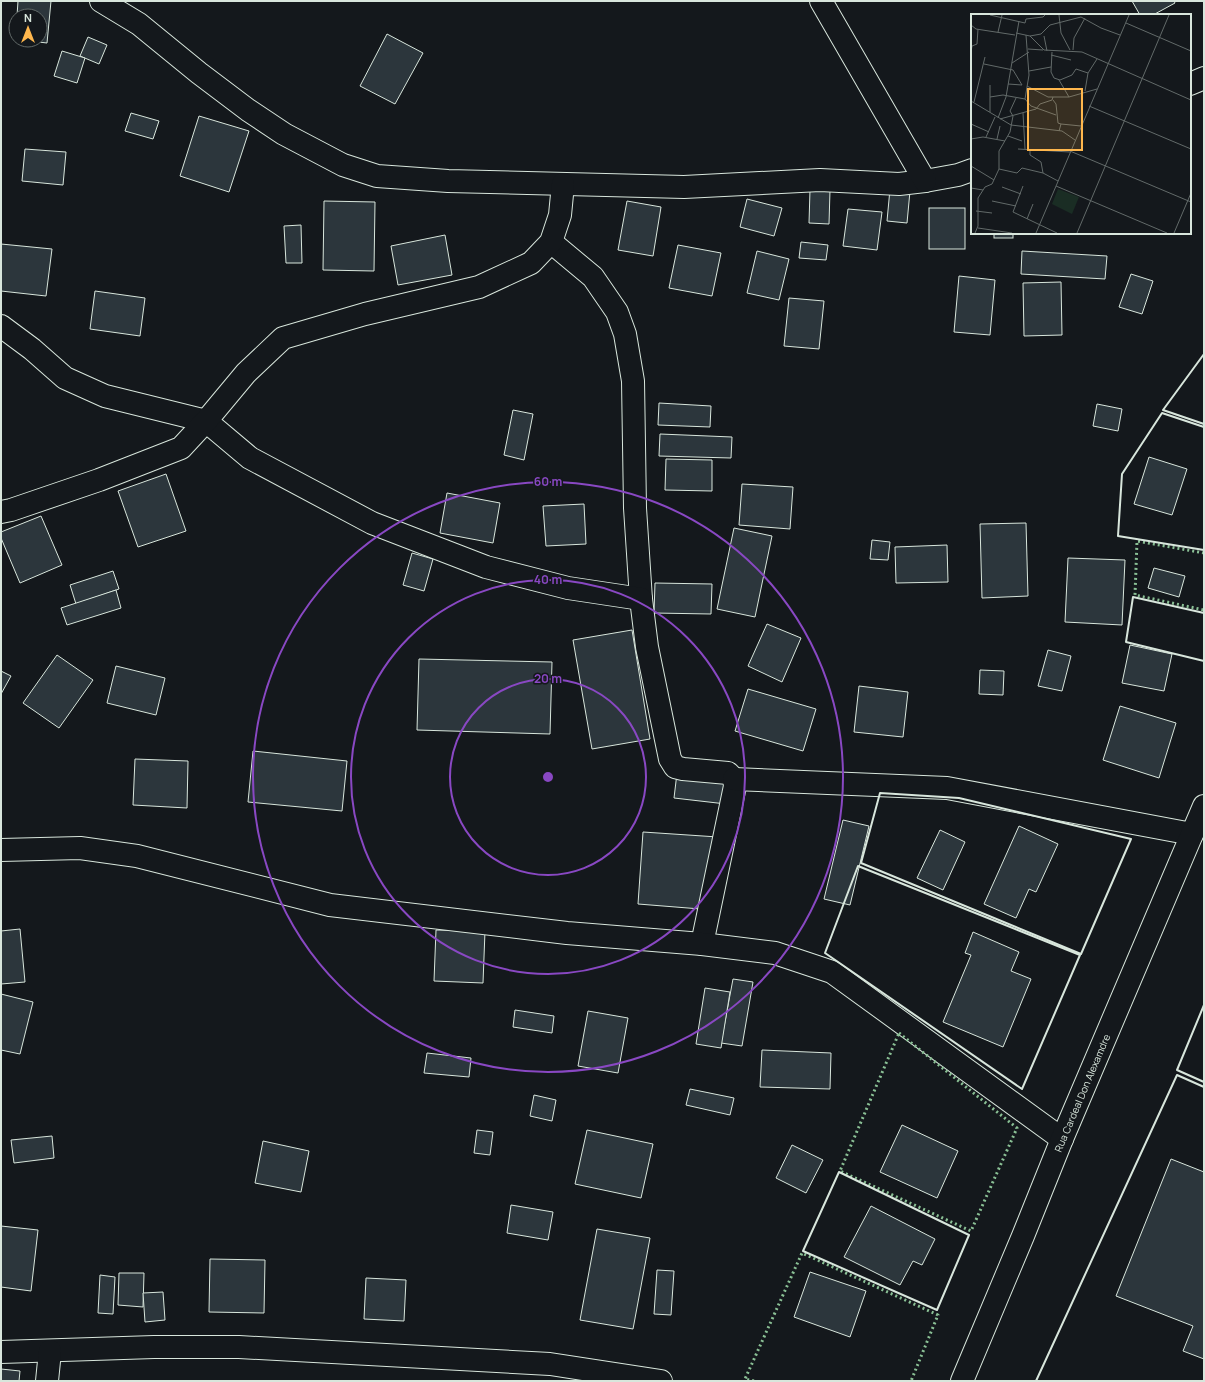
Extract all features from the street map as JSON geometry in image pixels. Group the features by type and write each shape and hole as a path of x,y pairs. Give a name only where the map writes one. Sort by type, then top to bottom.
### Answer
{"street":[{"path":"101,1 139,24 199,73 248,110 284,134 343,165 376,176 405,179 684,187 820,180 899,184 958,175 971,170"},
{"path":"821,1 925,181"},
{"path":"1191,84 1204,78"},
{"path":"1,512 11,510 99,480 181,448 206,421 246,373 283,338 365,314 479,287 531,263 551,242 560,215 563,184"},
{"path":"551,242 593,277 617,312 625,334 633,381 635,508 641,599 647,647 670,759 675,767 728,773 734,779 947,788 1192,834"},
{"path":"1,326 32,349 65,378 105,396 206,421 250,458 372,523 486,567 568,588 641,599"},
{"path":"702,944 733,794 734,779"},
{"name":"Rua Cardeal Don Alexamdre","path":"962,1381 1062,1139 1204,806"},
{"path":"1,850 80,848 145,858 330,905 568,933 702,944 775,953 832,972 1062,1139"},
{"path":"1,1352 239,1347 550,1364 661,1381"},
{"path":"47,1381 50,1351"}],"building":[{"path":"18,1 51,1 48,32 48,8 18,8"},
{"path":"1132,1 1174,1 1175,3 1155,14 1139,14"},
{"path":"387,34 423,53 395,104 360,86"},
{"path":"88,37 107,45 99,64 80,56"},
{"path":"62,51 85,58 77,83 54,76"},
{"path":"131,113 159,121 153,139 125,131"},
{"path":"199,116 249,131 229,192 180,176"},
{"path":"25,149 66,152 63,185 22,181"},
{"path":"890,189 910,191 907,223 887,221"},
{"path":"810,190 830,190 829,224 809,223"},
{"path":"747,199 782,208 774,236 740,227"},
{"path":"324,201 375,202 374,271 323,270"},
{"path":"627,201 661,207 653,256 618,250"},
{"path":"929,208 965,208 965,249 929,249"},
{"path":"848,209 882,212 877,250 843,246"},
{"path":"301,225 302,263 286,263 284,226"},
{"path":"994,234 1013,234 1013,238 994,238"},
{"path":"445,235 452,275 398,285 391,246"},
{"path":"801,242 828,245 826,260 799,258"},
{"path":"1,244 52,249 46,296 1,291"},
{"path":"678,245 721,253 712,296 669,288"},
{"path":"757,251 789,259 779,300 747,293"},
{"path":"1022,251 1107,256 1105,279 1021,274"},
{"path":"1131,274 1153,281 1142,314 1119,307"},
{"path":"959,276 995,280 990,335 954,332"},
{"path":"1061,282 1062,335 1024,336 1023,283"},
{"path":"95,291 145,298 140,336 90,329"},
{"path":"789,298 824,301 819,349 784,346"},
{"path":"659,403 711,406 710,427 658,425"},
{"path":"1097,404 1122,409 1118,431 1093,426"},
{"path":"513,410 533,414 524,460 504,455"},
{"path":"660,434 732,437 731,458 659,456"},
{"path":"1149,457 1187,469 1172,515 1134,504"},
{"path":"666,459 712,460 712,491 665,490"},
{"path":"166,474 186,531 138,547 118,491"},
{"path":"742,484 793,487 790,529 739,525"},
{"path":"447,493 500,503 493,543 440,533"},
{"path":"584,504 586,544 546,546 543,506"},
{"path":"41,516 62,565 20,583 1,538 1,532"},
{"path":"1026,523 1028,596 982,598 980,524"},
{"path":"734,528 772,536 755,617 717,609"},
{"path":"872,540 890,542 888,560 870,559"},
{"path":"947,545 948,582 896,583 895,547"},
{"path":"412,553 433,559 424,591 403,585"},
{"path":"1068,558 1125,560 1122,625 1065,622"},
{"path":"1154,568 1185,576 1179,597 1148,588"},
{"path":"113,571 119,589 76,604 70,585"},
{"path":"655,583 712,584 711,614 654,613"},
{"path":"116,590 121,608 67,625 61,608"},
{"path":"767,624 801,638 782,682 748,666"},
{"path":"632,630 650,739 592,749 573,640"},
{"path":"1130,645 1172,654 1164,691 1122,683"},
{"path":"1048,650 1071,656 1062,691 1038,686"},
{"path":"57,655 93,680 59,728 23,703"},
{"path":"419,659 552,662 550,734 417,730"},
{"path":"116,666 165,678 156,715 107,703"},
{"path":"980,670 1004,671 1003,695 979,694"},
{"path":"1,671 11,676 1,694"},
{"path":"859,686 908,692 903,737 854,732"},
{"path":"748,689 816,709 803,751 735,731"},
{"path":"1120,706 1176,723 1159,778 1103,760"},
{"path":"253,751 347,761 342,811 248,802"},
{"path":"135,759 188,761 187,808 133,805"},
{"path":"677,773 729,779 726,804 674,798"},
{"path":"843,820 869,826 850,905 824,899"},
{"path":"1019,826 1058,844 1036,892 1029,889 1016,918 984,904"},
{"path":"940,830 965,842 943,890 917,878"},
{"path":"643,832 718,837 713,910 638,904"},
{"path":"20,929 25,982 1,984 1,931"},
{"path":"436,930 485,931 483,983 434,981"},
{"path":"973,932 1019,952 1011,971 1031,979 1003,1047 943,1022 971,955 965,953"},
{"path":"733,979 753,982 742,1046 721,1043"},
{"path":"705,988 730,992 721,1048 696,1044"},
{"path":"1,994 33,1002 20,1054 1,1050"},
{"path":"515,1010 554,1016 552,1033 513,1027"},
{"path":"588,1011 628,1018 618,1073 578,1066"},
{"path":"762,1050 831,1053 830,1089 760,1087"},
{"path":"427,1053 471,1058 469,1077 424,1073"},
{"path":"690,1089 734,1098 730,1115 686,1105"},
{"path":"534,1095 556,1100 552,1121 530,1116"},
{"path":"902,1125 958,1151 937,1198 880,1172"},
{"path":"477,1130 493,1132 490,1155 474,1153"},
{"path":"587,1130 653,1144 641,1198 575,1184"},
{"path":"52,1136 54,1158 14,1163 11,1140"},
{"path":"263,1141 309,1151 301,1192 255,1183"},
{"path":"792,1145 823,1160 806,1193 776,1178"},
{"path":"1171,1159 1204,1172 1204,1359 1183,1351 1193,1326 1116,1296"},
{"path":"511,1205 553,1212 548,1240 507,1233"},
{"path":"871,1206 935,1239 922,1265 913,1261 900,1285 844,1257"},
{"path":"1,1226 38,1230 31,1291 1,1287"},
{"path":"597,1229 650,1238 633,1329 580,1320"},
{"path":"210,1259 265,1260 264,1313 209,1312"},
{"path":"657,1270 674,1271 671,1315 654,1314"},
{"path":"810,1272 866,1291 850,1337 794,1317"},
{"path":"119,1273 144,1273 143,1307 118,1305"},
{"path":"100,1275 115,1277 113,1314 98,1313"},
{"path":"366,1278 406,1280 404,1321 364,1319"},
{"path":"163,1292 165,1320 145,1322 143,1293"},
{"path":"1,1369 20,1371 19,1381 1,1381"}],"hedge":[{"path":"1204,553 1137,541 1135,595 1204,610"},
{"path":"899,1033 1017,1128 971,1231 840,1171 899,1033"},
{"path":"754,1381 745,1379 802,1253 938,1315 911,1381"}],"wall":[{"path":"1204,354 1163,410 1204,424"},
{"path":"1204,427 1162,413 1122,474 1118,536 1204,550"},
{"path":"1204,613 1133,597 1126,642 1204,661"},
{"path":"880,793 959,798 1131,839 1081,954 861,863 880,793"},
{"path":"858,866 1080,955 1022,1089 825,953 858,866"},
{"path":"1204,1005 1177,1070 1204,1082"},
{"path":"1036,1381 1177,1075 1204,1087"},
{"path":"839,1172 969,1235 937,1310 803,1251 839,1172"}]}
